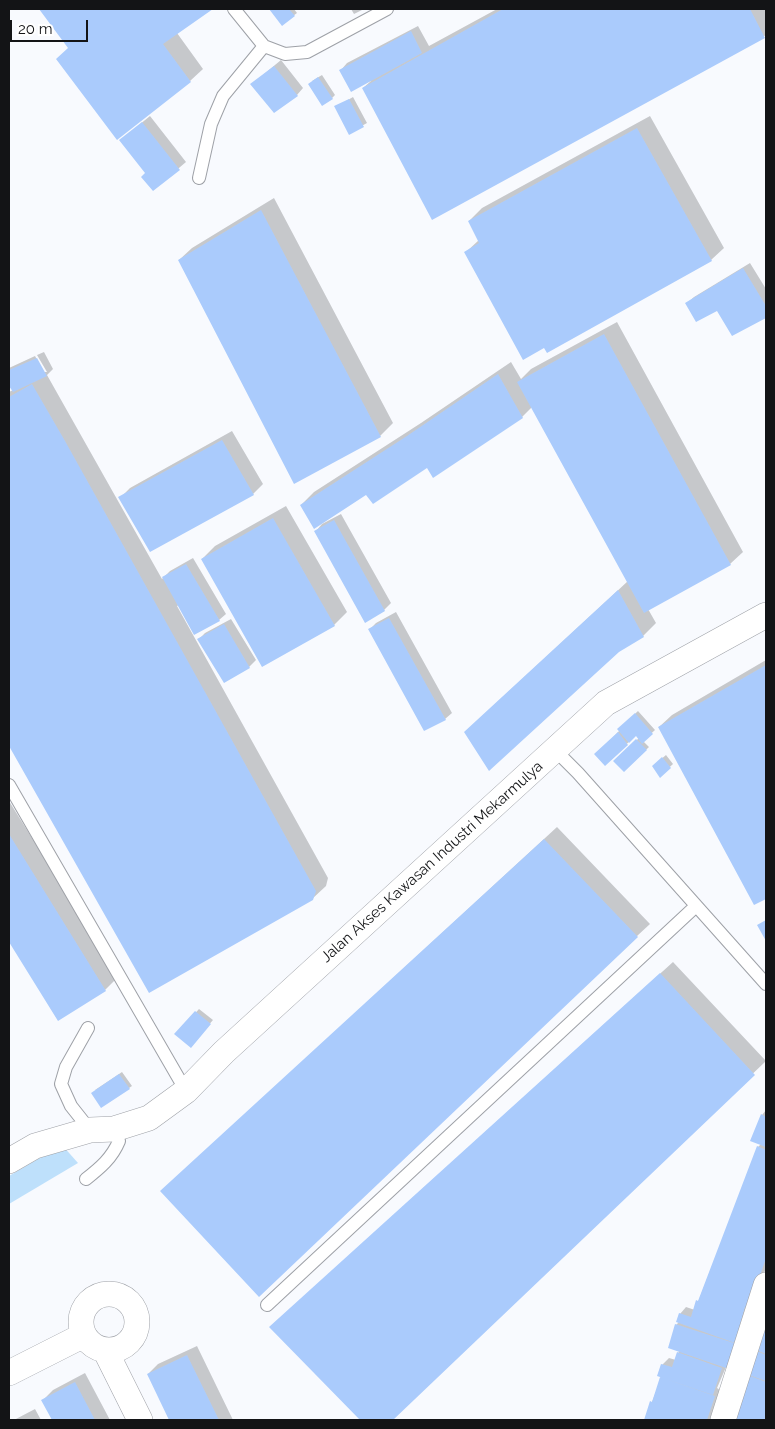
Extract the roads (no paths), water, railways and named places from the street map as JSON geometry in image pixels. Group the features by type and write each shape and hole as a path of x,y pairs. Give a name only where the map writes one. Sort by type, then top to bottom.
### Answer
{"street":[{"name":"Jalan Akses Kawasan Industri Mekarmulya","path":"9,1161 35,1146 90,1130 114,1129 149,1118 186,1091 224,1052 606,703 766,615"},
{"path":"722,1420 766,1285"},
{"path":"108,1293 126,1299 137,1314 135,1333 123,1347 105,1350 92,1345 84,1335 81,1316 90,1300 108,1293"},
{"path":"9,1373 84,1335"},
{"path":"105,1350 140,1420"}],"lane":[{"path":"234,9 264,46 285,54 307,52 387,9"},
{"path":"199,178 211,124 223,96 264,46"},
{"path":"555,750 578,773 766,984"},
{"path":"9,785 186,1091"},
{"path":"267,1305 696,906"},
{"path":"88,1028 66,1067 61,1084 71,1106 90,1130"},
{"path":"86,1179 100,1168 114,1152 119,1141 114,1129"}],"water":[{"path":"62,1145 78,1163 9,1204 9,1176"}]}
